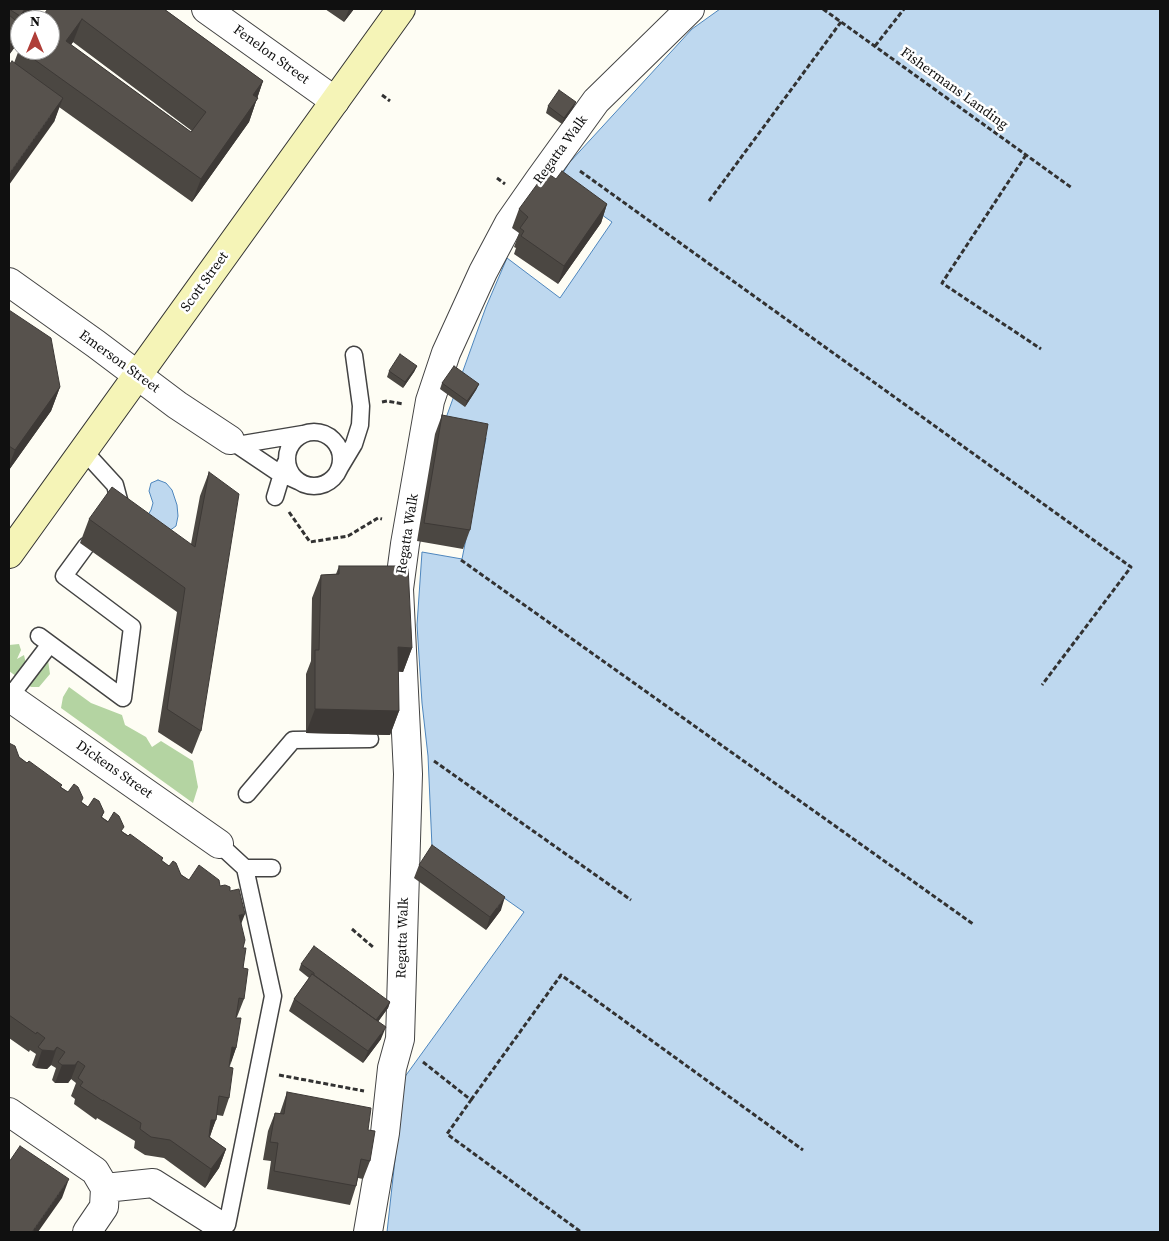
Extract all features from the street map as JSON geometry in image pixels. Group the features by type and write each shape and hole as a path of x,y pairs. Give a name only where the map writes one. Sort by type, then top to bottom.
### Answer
{"main road":[{"name":"Scott Street","path":"9,554 401,9"}],"street":[{"name":"Fenelon Street","path":"206,9 335,101"},
{"name":"Regatta Walk","path":"368,1232 392,1068 400,1039 408,774 399,589 430,401 446,353 482,272 515,215 596,101 690,9"},
{"name":"Emerson Street","path":"9,282 178,405 230,440"},
{"name":"Dickens Street","path":"9,697 219,844"},
{"path":"9,1112 95,1171 105,1188 104,1207 86,1232"},
{"path":"105,1188 153,1184 222,1224"}],"lane":[{"path":"230,440 282,474 302,483 312,486 322,484 331,479 354,444 360,425 361,406 354,355"},
{"path":"230,440 243,444 316,432 326,435 334,441 340,456 338,471"},
{"path":"262,462 274,481 276,498 290,447 296,439 305,434"},
{"path":"83,450 116,485 119,500 109,515"},
{"path":"287,457 288,467 294,477 302,483"},
{"path":"9,697 45,640 123,698 132,627 64,576 86,546"},
{"path":"247,794 294,740 370,739"},
{"path":"219,844 245,868 273,996 258,1071 222,1224"},
{"path":"245,868 272,868"}],"path":[{"name":"Fishermans Landing","path":"823,9 1072,188"},
{"path":"875,46 904,9"},
{"path":"709,201 841,22"},
{"path":"382,95 390,101"},
{"path":"1026,155 942,283 1041,348"},
{"path":"577,169 1131,567 1042,685"},
{"path":"289,512 310,542 348,536 378,518 409,526"},
{"path":"462,560 973,924"},
{"path":"428,756 631,900"},
{"path":"581,1232 447,1134 561,975 803,1150"},
{"path":"418,1058 471,1100"},
{"path":"258,1071 389,1096"}],"green space":[{"path":"19,644 21,650 17,659 24,655 26,664 48,660 50,674 39,687 31,687 9,671 9,645"},
{"path":"69,687 91,703 122,715 125,725 146,737 152,747 161,741 193,761 198,787 193,803 61,708 63,697"}],"water":[{"path":"720,9 1160,9 1160,1232 387,1232 404,1078 524,912 432,847 428,756 422,703 417,625 422,552 462,559 486,438 442,429 486,307 507,258 560,298 612,222 557,183 569,163 692,29"},
{"path":"158,480 166,483 172,490 177,505 178,516 176,526 169,531 148,515 153,503 149,491 151,483"}],"building":[{"path":"48,9 164,9 263,81 253,95 258,98 201,179 35,60 60,60 60,10","holes":["82,19 206,112 191,132 66,41"]},
{"path":"9,15 10,45 9,46"},
{"path":"12,61 63,98 9,174 9,65"},
{"path":"559,90 576,102 564,118 548,106"},
{"path":"562,171 607,204 564,266 521,236 524,231 520,228 528,217 519,209 546,172 556,179"},
{"path":"9,310 51,338 60,387 15,450 9,446"},
{"path":"400,354 417,366 405,382 389,371"},
{"path":"454,366 479,384 467,401 442,383"},
{"path":"442,415 488,424 470,530 424,523"},
{"path":"209,472 239,494 201,731 167,709 185,588 89,519 112,487 195,547"},
{"path":"339,566 408,566 412,648 398,647 399,711 315,709 315,650 319,650 321,575 339,574"},
{"path":"9,743 15,746 19,757 27,763 29,761 62,785 60,787 68,792 74,784 78,787 83,798 81,802 88,807 94,798 99,801 104,812 101,817 108,822 114,812 119,816 124,827 121,831 128,836 130,834 163,858 161,860 169,866 173,861 176,863 181,875 189,880 199,865 219,880 220,886 230,887 230,891 239,889 245,914 239,915 245,940 243,948 246,948 243,968 248,969 244,999 239,998 236,1018 241,1018 236,1048 232,1047 229,1067 233,1068 229,1098 219,1096 216,1120 211,1120 209,1137 226,1149 211,1169 170,1140 151,1137 140,1129 141,1123 80,1086 83,1082 78,1078 85,1066 78,1061 75,1065 62,1065 58,1062 65,1052 57,1047 54,1051 42,1050 38,1047 45,1038 9,1015"},
{"path":"432,845 505,897 490,917 419,865"},
{"path":"314,946 390,1002 376,1020 301,964"},
{"path":"312,974 386,1027 368,1051 294,999"},
{"path":"287,1092 371,1108 368,1130 375,1131 370,1161 361,1159 356,1186 274,1171 278,1143 270,1142 275,1113 284,1114"},
{"path":"20,1146 69,1179 32,1232 9,1232 9,1162"}]}
